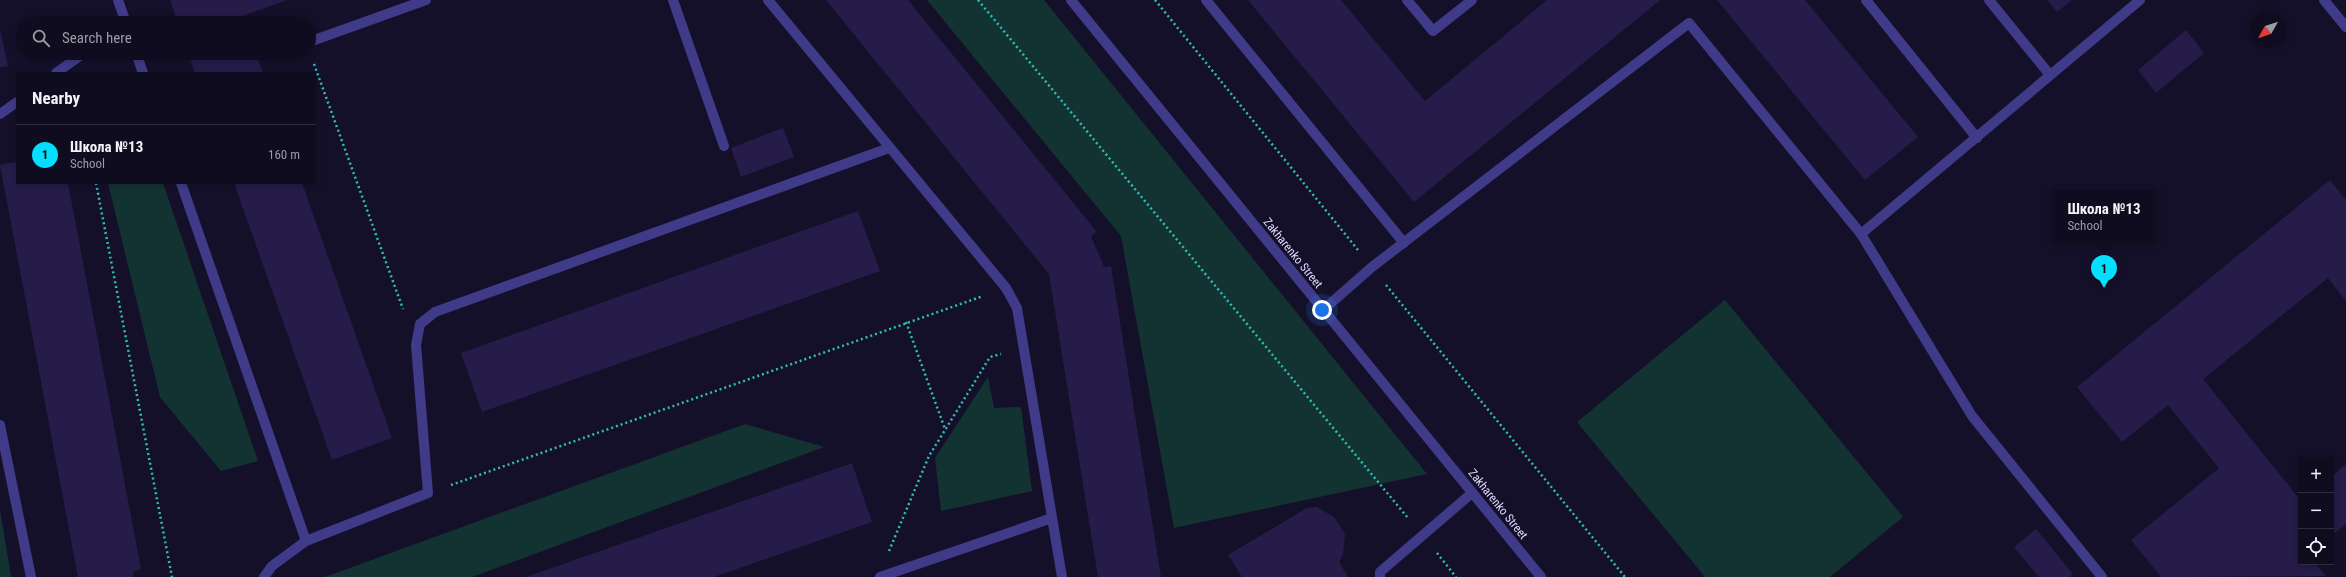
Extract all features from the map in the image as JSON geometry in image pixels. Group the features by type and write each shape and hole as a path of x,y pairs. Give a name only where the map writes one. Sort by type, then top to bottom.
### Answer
{"street":[{"path":"118,0 123,16"},
{"path":"316,39 426,0"},
{"path":"673,0 724,146"},
{"path":"768,0 1006,288 1017,308 1062,577"},
{"name":"Zakharenko Street","path":"1071,0 1541,577"},
{"path":"1206,0 1404,243"},
{"path":"1407,0 1433,32 1472,0"},
{"path":"1866,0 1977,138"},
{"path":"1989,0 2050,74"},
{"path":"1861,234 2140,0"},
{"path":"2324,0 2346,27"},
{"path":"1323,310 1372,267 1689,23 1861,234 1972,416 2102,577"},
{"path":"57,72 74,60"},
{"path":"138,60 143,72"},
{"path":"0,114 16,103"},
{"path":"264,577 272,566 306,541 428,493 416,345 420,324 435,312 889,148"},
{"path":"182,184 306,541"},
{"path":"0,425 31,577"},
{"path":"1380,577 1380,572 1472,492"},
{"path":"880,577 1052,518"}],"path":[{"path":"978,0 1456,577"},
{"path":"1155,0 1625,577"},
{"path":"313,60 416,345"},
{"path":"96,184 172,577"},
{"path":"428,493 906,322 1006,288"},
{"path":"906,322 945,429"},
{"path":"886,556 929,456 990,357 1023,348"}],"green space":[{"path":"927,0 1044,0 1427,474 1174,528 1121,236"},
{"path":"108,184 163,184 258,461 221,471 160,397"},
{"path":"1725,300 1903,517 1830,577 1705,577 1577,422"},
{"path":"988,377 994,408 1021,407 1032,491 941,511 935,458"},
{"path":"745,424 824,447 472,577 325,577"},
{"path":"0,509 11,577 0,577"}],"building":[{"path":"170,0 287,0 242,16 176,16"},
{"path":"826,0 908,0 1097,232 1091,236 1104,267 1111,266 1161,577 1098,577 1049,274"},
{"path":"1248,0 1341,0 1425,101 1547,0 1660,0 1414,202"},
{"path":"1717,0 1805,0 1918,137 1865,180"},
{"path":"2047,0 2072,0 2057,12"},
{"path":"0,29 8,66 0,67"},
{"path":"2186,30 2204,53 2156,93 2138,70"},
{"path":"190,60 258,60 263,72 195,72"},
{"path":"783,128 794,157 741,177 731,148"},
{"path":"16,162 16,184 68,184 141,569 134,571 133,577 78,577 0,165"},
{"path":"2330,180 2346,200 2346,301 2328,278 2203,379 2298,497 2298,565 2317,565 2326,576 2161,577 2131,540 2219,468 2168,405 2122,442 2077,387"},
{"path":"234,184 302,184 392,438 332,460"},
{"path":"858,211 880,271 482,412 461,353"},
{"path":"852,463 872,522 714,577 526,577"},
{"path":"2346,464 2346,524 2334,534 2334,493 2334,474"},
{"path":"1317,507 1334,517 1345,534 1343,554 1339,562 1348,577 1242,577 1228,555 1307,508"},
{"path":"2036,529 2073,574 2069,577 2039,577 2014,547"}],"place":[{"name":"Школа №13","path":"2104,288"}]}
